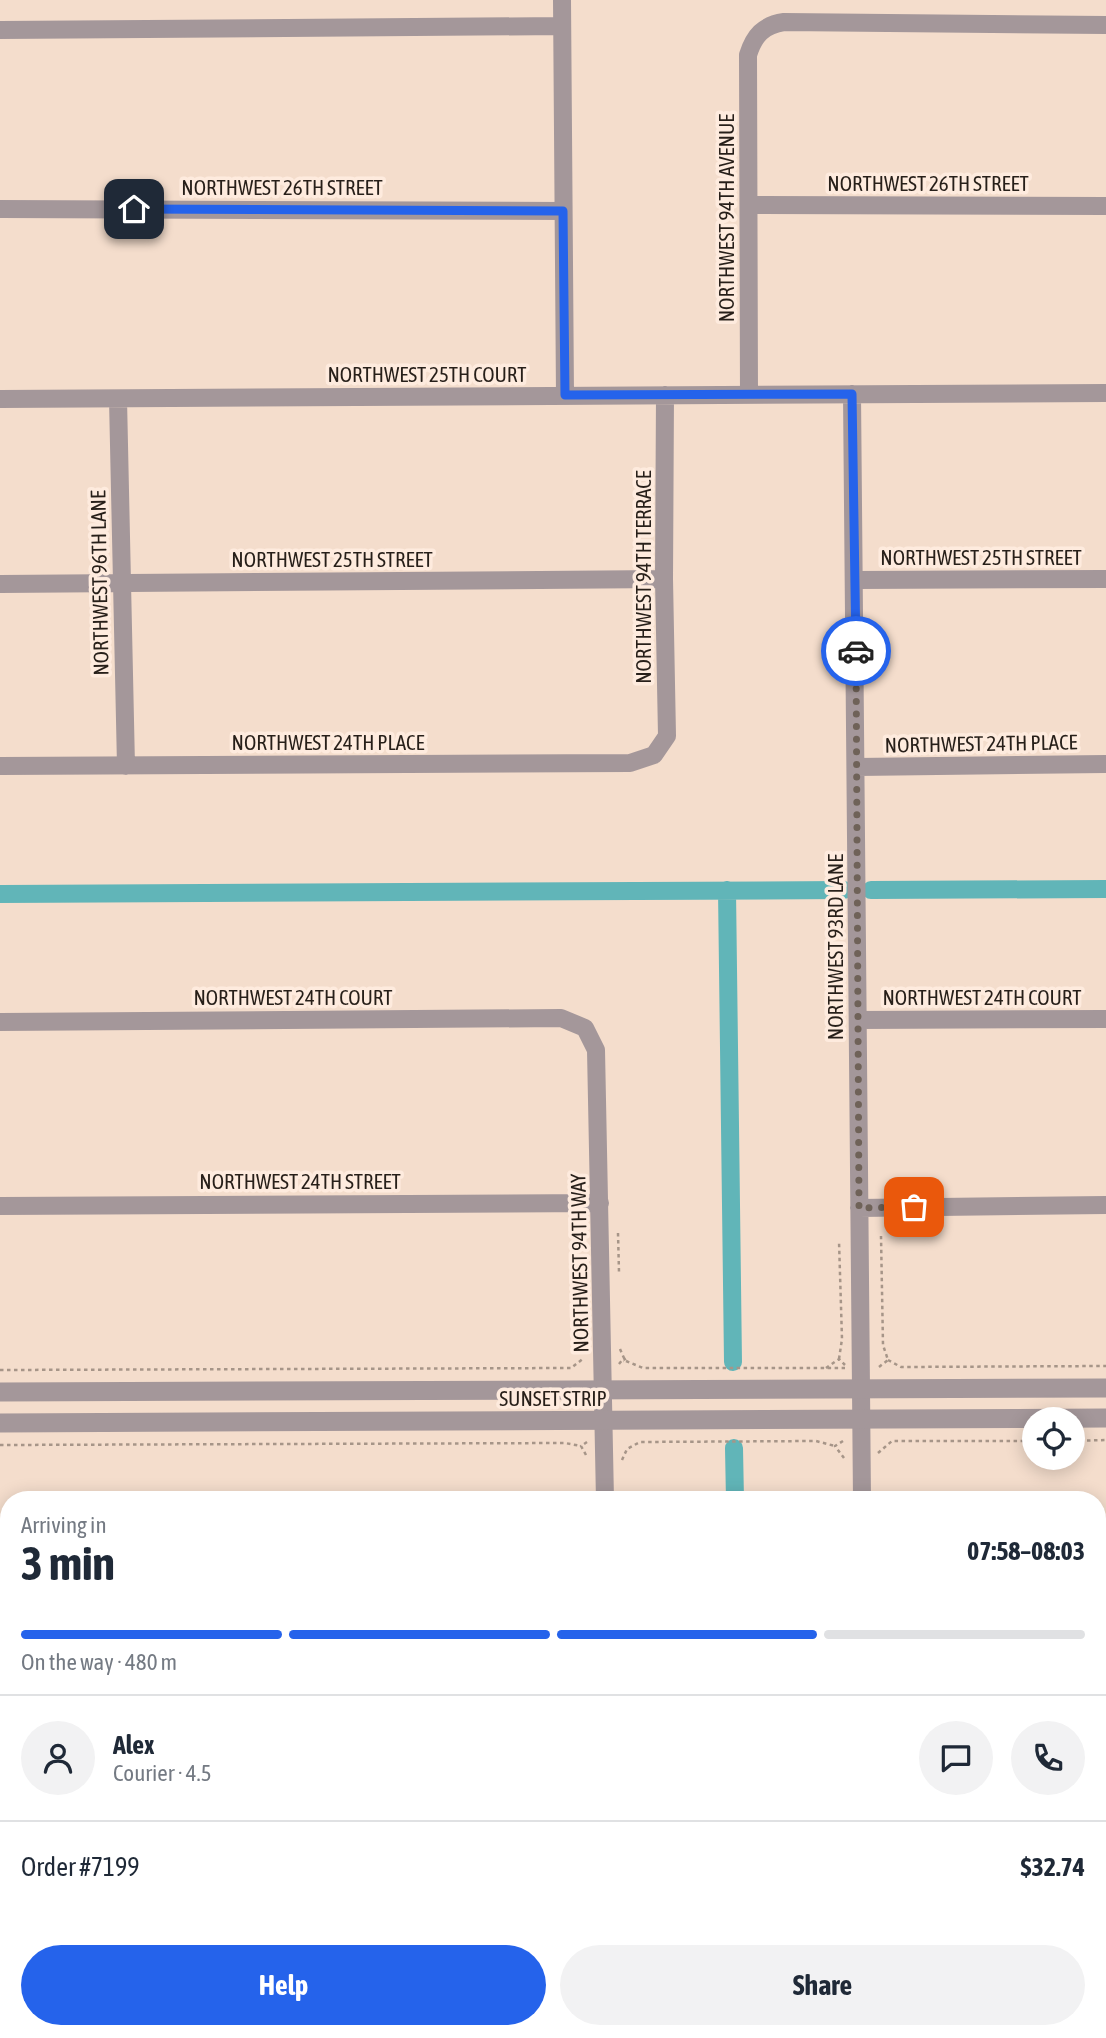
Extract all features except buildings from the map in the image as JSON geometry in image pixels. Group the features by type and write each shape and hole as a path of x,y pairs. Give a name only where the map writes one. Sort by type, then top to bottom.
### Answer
{"street":[{"path":"562,0 565,395"},
{"name":"NORTHWEST 94TH AVENUE","path":"749,395 748,55 752,41 772,24 784,22 1106,25"},
{"path":"0,30 562,26"},
{"name":"NORTHWEST 26TH STREET","path":"750,205 1106,206"},
{"name":"NORTHWEST 26TH STREET","path":"0,209 563,211"},
{"name":"NORTHWEST 25TH COURT","path":"0,399 1106,393"},
{"name":"NORTHWEST 93RD LANE","path":"852,394 856,580 859,1208 855,1367 862,1389 862,1491"},
{"name":"NORTHWEST 94TH TERRACE","path":"654,755 667,736 665,395"},
{"name":"NORTHWEST 96TH LANE","path":"118,399 126,766"},
{"name":"NORTHWEST 25TH STREET","path":"0,584 664,579"},
{"name":"NORTHWEST 25TH STREET","path":"856,580 1106,579"},
{"name":"NORTHWEST 24TH PLACE","path":"0,766 630,763 654,755"},
{"name":"NORTHWEST 24TH PLACE","path":"857,766 1106,764"},
{"name":"NORTHWEST 24TH COURT","path":"0,1022 561,1018 585,1028"},
{"name":"NORTHWEST 24TH COURT","path":"858,1020 1106,1019"},
{"name":"NORTHWEST 94TH WAY","path":"585,1028 596,1050 605,1491"},
{"name":"NORTHWEST 24TH STREET","path":"0,1206 600,1203"},
{"path":"859,1208 1106,1205"},
{"name":"SUNSET STRIP","path":"0,1392 1106,1388"},
{"name":"SUNSET STRIP","path":"0,1423 1106,1418"}],"path":[{"path":"881,1236 883,1345 888,1360 901,1367 1106,1366"},
{"path":"826,1367 839,1359 842,1339 839,1241"},
{"path":"0,1370 570,1368 581,1363 587,1352"},
{"path":"839,1359 855,1367"},
{"path":"626,1361 643,1367 877,1367 888,1360"},
{"path":"1085,1441 1106,1440"},
{"path":"621,1465 627,1448 640,1442 816,1441 835,1446"},
{"path":"877,1458 882,1447 892,1441 1022,1441"},
{"path":"0,1445 565,1443 581,1446"}],"waterway":[{"path":"871,890 1106,889"},
{"path":"727,890 733,1362"},
{"path":"0,894 844,890"},
{"path":"734,1448 735,1491"}],"way so far":[{"path":"856,651 859,1208 914,1207"}],"route":[{"path":"134,209 563,211 565,395 852,394 856,651"}]}
